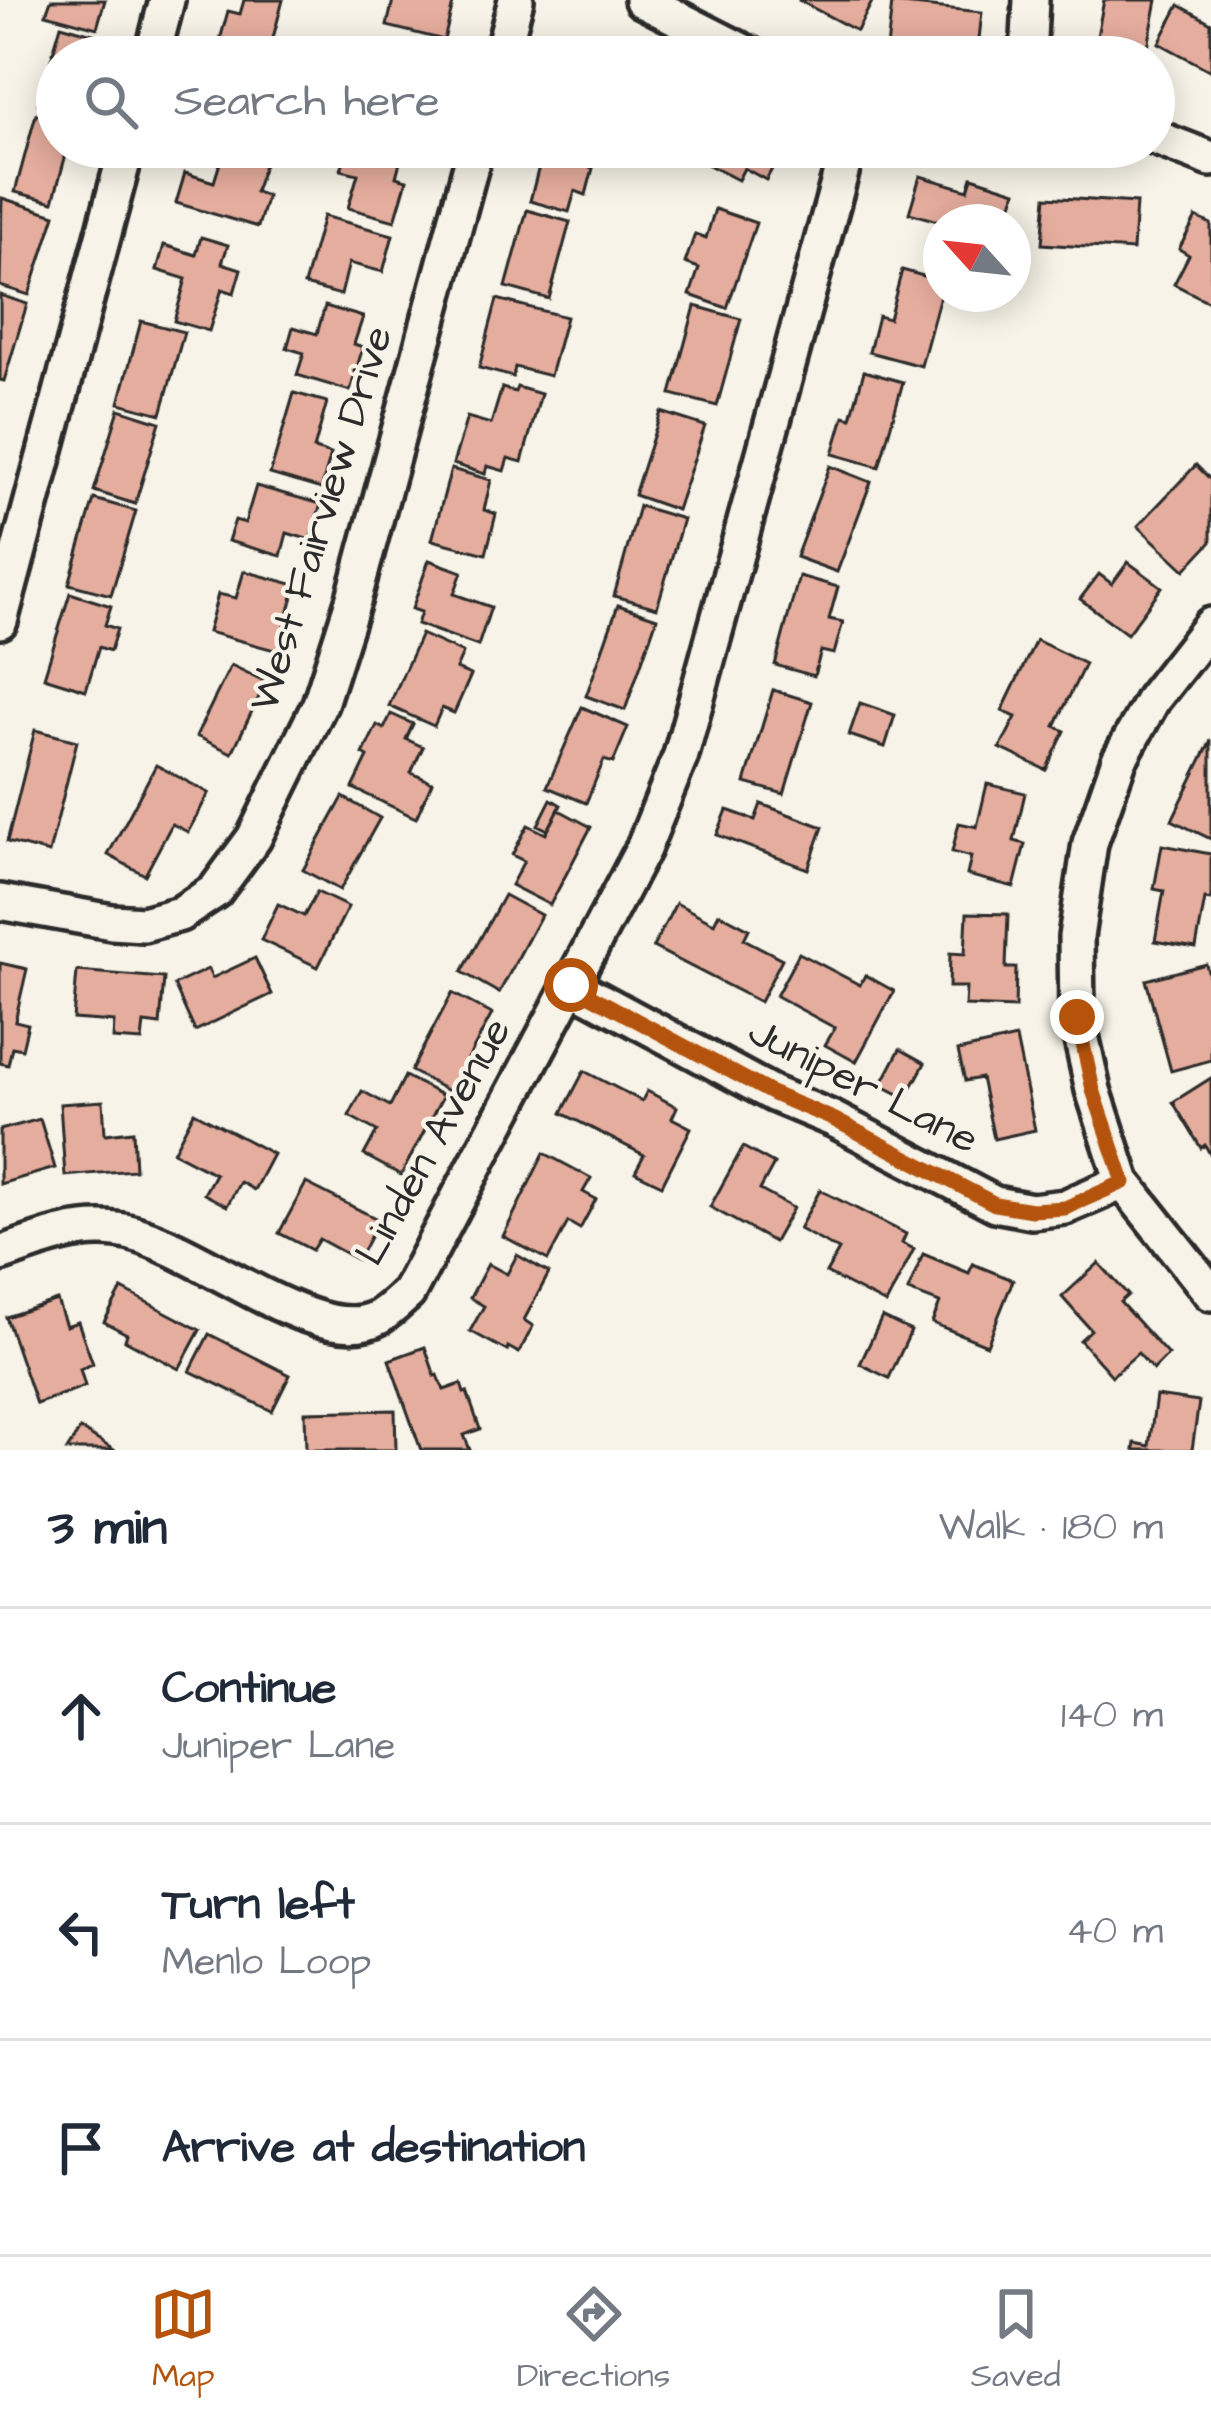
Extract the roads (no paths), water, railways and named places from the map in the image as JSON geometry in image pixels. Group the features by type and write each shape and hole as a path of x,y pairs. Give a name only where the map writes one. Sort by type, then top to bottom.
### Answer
{"street":[{"path":"158,36 167,0"},
{"path":"507,36 516,0"},
{"path":"642,0 713,36"},
{"path":"1029,36 1031,0"},
{"path":"1175,145 1211,159"},
{"path":"0,621 121,168"},
{"name":"West Fairview Drive","path":"0,902 143,924 180,914 215,891 254,838 327,683 470,168"},
{"name":"Linden Avenue","path":"0,1254 66,1231 116,1230 160,1241 300,1313 336,1325 376,1319 408,1294 643,850 681,754 842,168"},
{"path":"1211,625 1153,699 1119,760 1090,843 1076,937 1077,1017 1093,1090 1124,1182 1211,1293"},
{"name":"Juniper Lane","path":"571,985 773,1094 833,1119 995,1204 1032,1210 1065,1208 1124,1182"}]}
